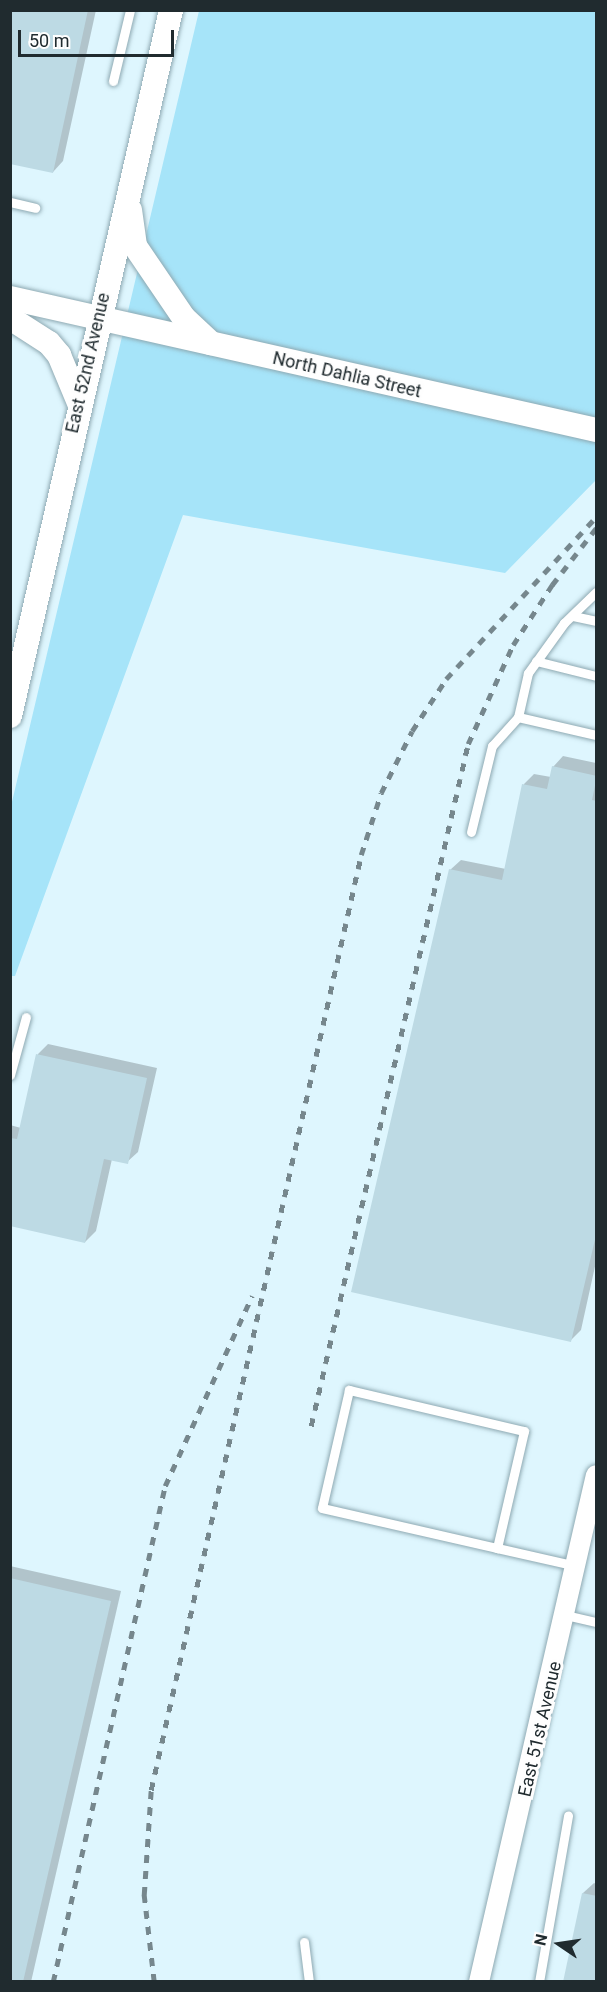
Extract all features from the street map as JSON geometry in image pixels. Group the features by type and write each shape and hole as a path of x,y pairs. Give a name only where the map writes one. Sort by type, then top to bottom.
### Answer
{"street":[{"name":"East 52nd Avenue","path":"10,716 98,318 171,10"},
{"path":"131,178 130,230 135,246 184,318 212,345"},
{"name":"North Dahlia Street","path":"10,298 597,430"},
{"path":"10,318 49,343 59,355 79,403"},
{"name":"East 51st Avenue","path":"479,1982 597,1475"}],"lane":[{"path":"112,81 130,10"},
{"path":"10,202 35,208"},
{"path":"471,832 492,746 518,717 528,673 573,616 597,592"},
{"path":"573,616 597,621"},
{"path":"536,662 597,676"},
{"path":"518,717 597,735"},
{"path":"10,1075 26,1017"},
{"path":"497,1548 524,1431 349,1390 322,1508 497,1548 576,1566"},
{"path":"565,1615 597,1622"},
{"path":"539,1982 568,1816"},
{"path":"304,1942 309,1982"}],"shaded area":[{"path":"199,11 596,11 596,480 505,573 183,515 15,976 11,976 11,806"}],"building":[{"path":"10,10 88,10 53,173 10,164"},
{"path":"552,766 597,776 592,800 597,801 597,1231 571,1342 351,1292 449,869 502,880 522,784 547,789"},
{"path":"36,1054 147,1078 128,1164 104,1159 85,1243 10,1226 10,1138 17,1139"},
{"path":"10,1578 111,1601 23,1982 10,1982"},
{"path":"582,1893 597,1896 597,1982 563,1982"}],"railway":[{"path":"154,1982 144,1895 151,1790 361,855 381,793 412,731 446,679 596,517"},
{"path":"311,1426 468,744 513,645 552,585 596,528"},
{"path":"53,1982 165,1486 252,1296"}]}
